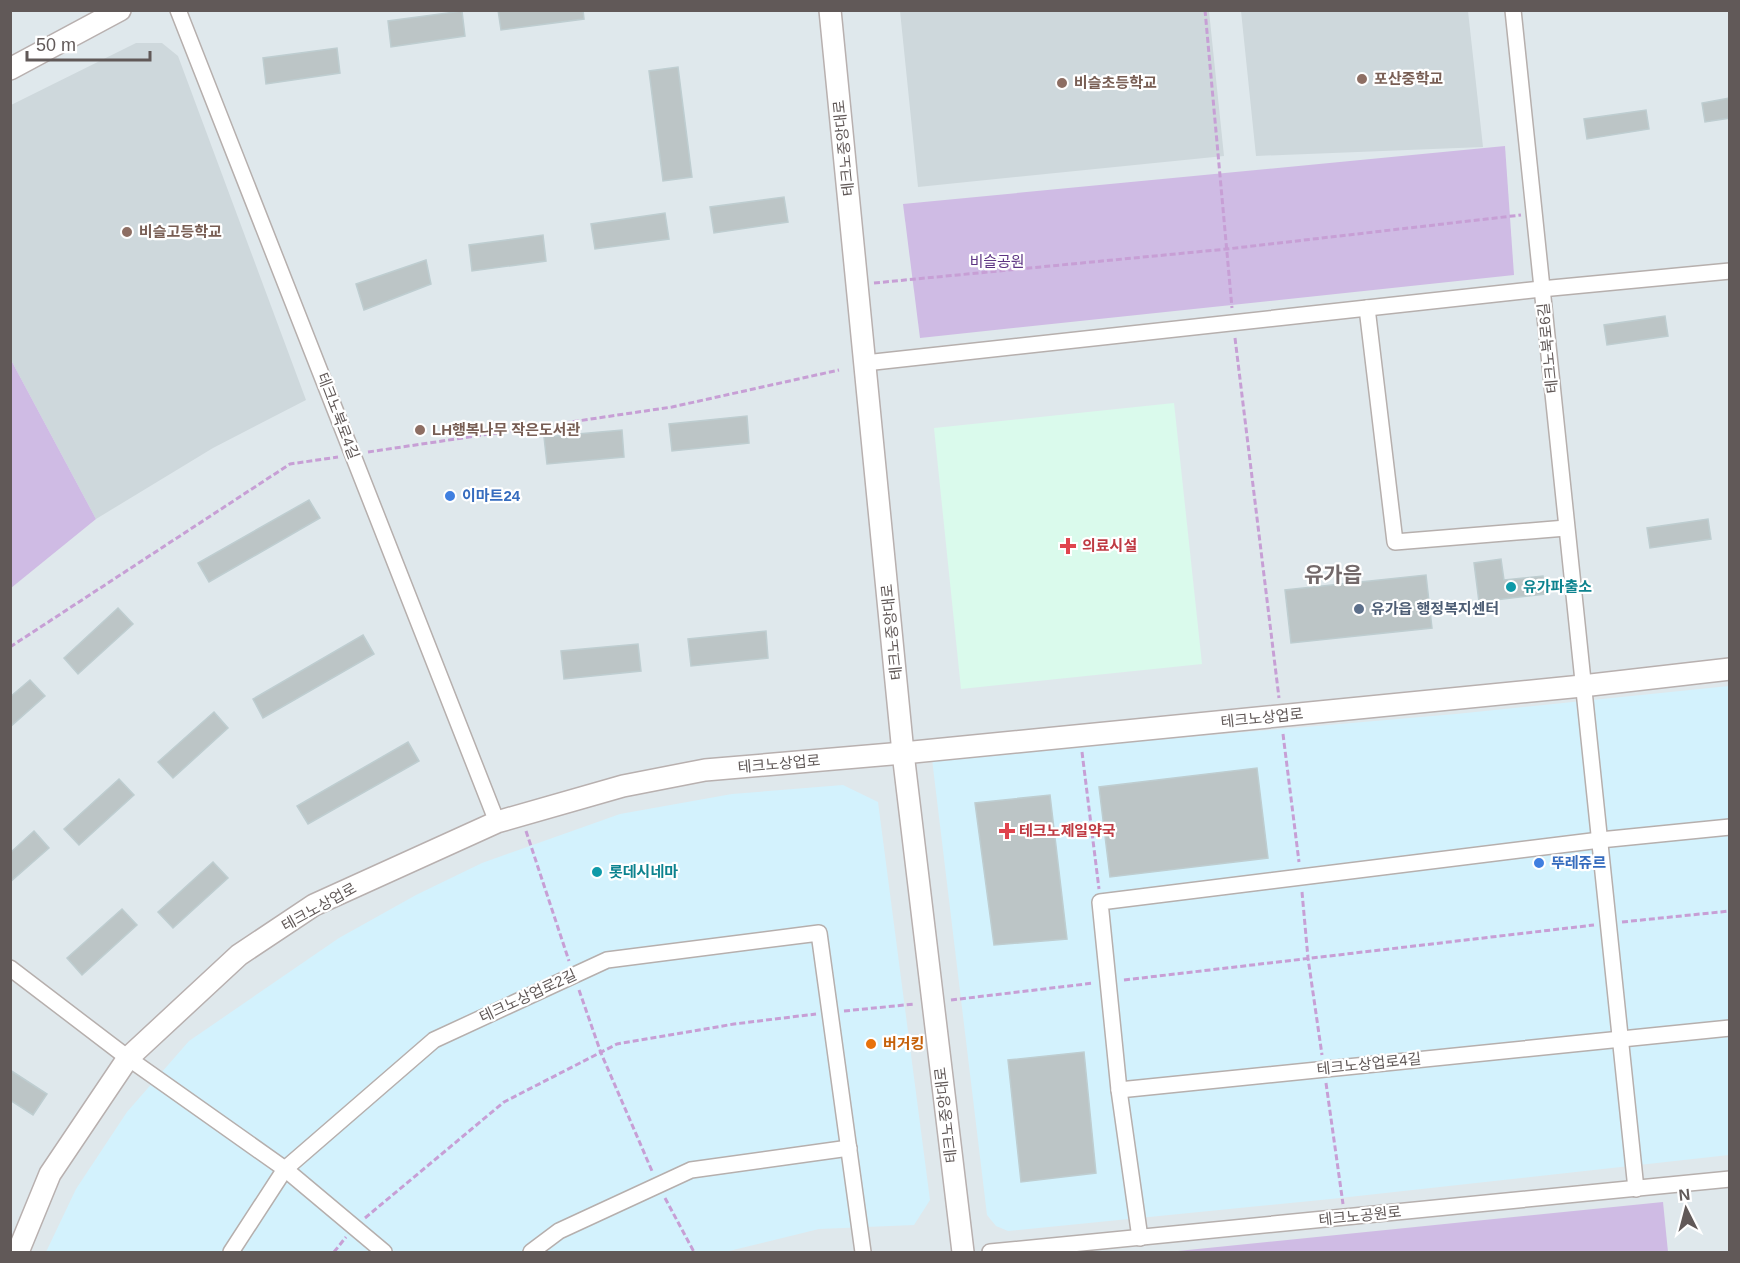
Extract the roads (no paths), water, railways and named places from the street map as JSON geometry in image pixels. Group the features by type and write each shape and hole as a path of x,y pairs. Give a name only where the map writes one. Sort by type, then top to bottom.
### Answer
{"street":[{"path":"10,69 120,10"},
{"name":"테크노북로4길","path":"178,10 497,822"},
{"name":"테크노중앙대로","path":"830,10 903,753 963,1252"},
{"name":"테크노북로6길","path":"1513,10 1582,686"},
{"path":"865,363 1541,289 1730,271"},
{"path":"1367,308 1395,543 1566,528"},
{"name":"테크노상업로","path":"18,1252 50,1174 128,1058 239,955 314,905 497,822 623,786 705,770 1080,736 1730,669"},
{"path":"1582,686 1636,1189"},
{"path":"1140,1238 1119,1090 1100,902 1600,840 1730,827"},
{"name":"테크노상업로2길","path":"231,1252 285,1169 434,1040 607,960 819,933 849,1148"},
{"path":"10,968 128,1058 285,1169 384,1252"},
{"name":"테크노상업로4길","path":"1119,1090 1730,1028"},
{"path":"531,1252 559,1231 691,1170 849,1148 863,1252"},
{"name":"테크노공원로","path":"990,1252 1730,1179"}],"place":[{"name":"포산중학교","path":"1362,79"},
{"name":"비슬초등학교","path":"1062,83"},
{"name":"비슬고등학교","path":"127,232"},
{"name":"LH행복나무 작은도서관","path":"420,430"},
{"name":"이마트24","path":"450,496"},
{"name":"의료시설","path":"1068,546"},
{"name":"유가파출소","path":"1511,587"},
{"name":"유가읍 행정복지센터","path":"1359,609"},
{"name":"테크노제일약국","path":"1007,831"},
{"name":"뚜레쥬르","path":"1539,863"},
{"name":"롯데시네마","path":"597,872"},
{"name":"버거킹","path":"871,1044"}],"district":[{"name":"유가읍","path":"1333,575"}],"park label":[{"name":"비슬공원","path":"997,262"}]}
